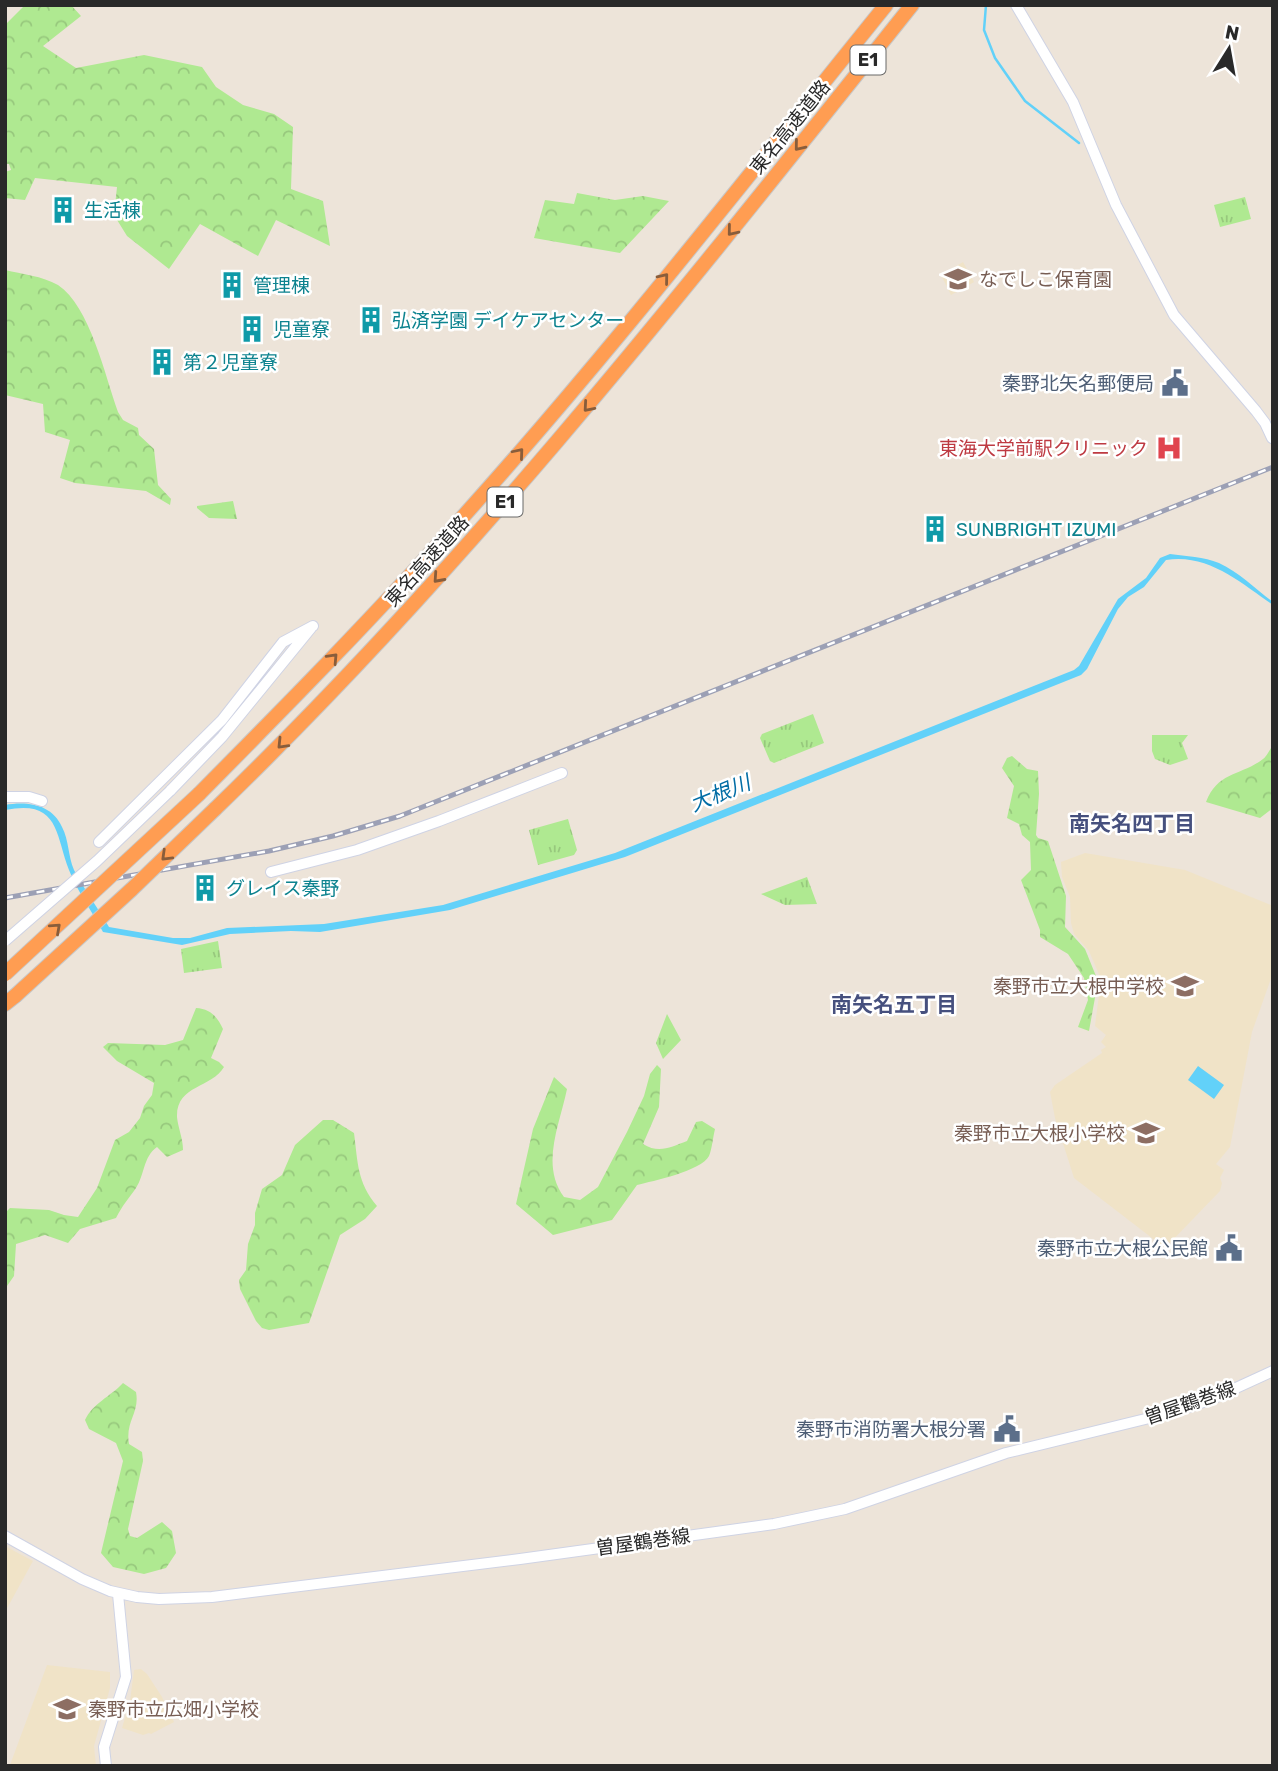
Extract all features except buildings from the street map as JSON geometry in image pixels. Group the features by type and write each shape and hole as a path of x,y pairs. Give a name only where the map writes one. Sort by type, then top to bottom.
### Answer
{"highway":[{"name":"東名高速道路","path":"5,974 199,793 327,665 452,529 581,379 886,5"},
{"name":"東名高速道路","path":"10,1000 132,889 278,748 478,534 603,389 912,5"}],"street":[{"path":"1016,5 1073,102 1116,205 1174,315 1256,411 1272,438"},
{"path":"5,941 97,861 222,737 313,626 283,642 222,720 99,842"},
{"path":"271,872 357,850 562,773"},
{"path":"5,797 29,797 42,801"},
{"name":"曽屋鶴巻線","path":"5,1536 82,1579 118,1594 159,1599 212,1597 520,1559 800,1520 845,1509 1006,1452 1174,1412 1212,1399 1273,1371"},
{"path":"106,1766 103,1756 106,1739 126,1677 118,1594"}],"shaded area":[{"name":"なでしこ保育園","path":"963,262 974,282 951,295 941,275"},
{"path":"1085,853 1185,870 1273,906 1273,973 1252,1032 1230,1147 1216,1164 1224,1170 1220,1178 1220,1191 1165,1248 1074,1178 1055,1118 1050,1092 1055,1085 1102,1053 1101,1050 1106,1047 1101,1042 1106,1035 1095,1026 1101,979 1089,951 1074,934 1070,897 1062,877 1061,862"},
{"path":"5,1546 33,1561 5,1612"},
{"name":"秦野市立広畑小学校","path":"47,1665 110,1672 110,1688 94,1746 96,1766 5,1766 5,1763 10,1765"},
{"path":"141,1669 162,1697 174,1722 151,1734 143,1735 122,1728 130,1701 134,1670"}],"green space":[{"path":"25,5 71,5 81,16 43,46 76,68 144,55 202,67 216,87 243,105 274,114 293,127 291,189 323,201 330,246 276,220 258,256 200,224 169,269 127,236 114,215 117,187 35,178 25,200 5,198 5,172 11,170 9,164 5,164 5,25"},
{"path":"577,193 615,200 643,196 669,201 620,253 534,238 545,200 574,204"},
{"path":"1245,197 1251,219 1220,227 1214,205"},
{"path":"5,270 39,277 58,285 79,309 95,343 118,412 123,420 138,428 139,435 154,449 158,485 171,499 170,505 146,491 75,483 60,478 70,440 45,432 43,404 5,395"},
{"path":"233,501 237,519 209,518 197,508 197,506"},
{"path":"813,714 824,743 774,763 770,761 760,738 762,734"},
{"path":"1152,735 1188,735 1182,743 1188,759 1170,765 1155,759"},
{"path":"1273,745 1273,808 1260,818 1206,802 1211,792 1224,779 1263,759"},
{"path":"1012,756 1027,769 1038,771 1036,835 1048,841 1066,896 1065,927 1085,949 1098,981 1089,1031 1078,1027 1088,1000 1084,978 1068,954 1040,937 1040,930 1021,880 1031,870 1030,842 1022,835 1019,824 1007,818 1014,786 1002,768 1007,758"},
{"path":"568,819 577,850 574,855 538,865 529,830"},
{"path":"807,877 817,904 785,905 761,894"},
{"path":"218,941 222,968 184,973 181,949"},
{"path":"196,1008 212,1014 223,1029 211,1058 224,1067 218,1074 188,1093 178,1107 177,1117 183,1150 167,1157 157,1147 152,1151 136,1188 116,1218 80,1229 68,1243 45,1235 16,1244 14,1276 7,1286 5,1285 5,1213 10,1208 49,1210 78,1217 97,1188 115,1140 129,1132 152,1095 154,1083 117,1061 103,1047 108,1043 165,1045 183,1040"},
{"path":"667,1014 681,1040 663,1059 656,1043"},
{"path":"657,1065 661,1069 659,1107 643,1144 660,1149 687,1141 696,1122 702,1121 715,1129 709,1156 687,1171 637,1185 612,1220 553,1235 516,1204 533,1129 554,1077 567,1089 554,1144 553,1172 564,1197 580,1200 598,1187 644,1096 650,1074"},
{"path":"323,1120 333,1120 354,1133 362,1180 377,1206 365,1219 340,1235 309,1323 269,1330 262,1328 256,1321 240,1289 239,1280 246,1270 255,1213 262,1189 282,1175 295,1145"},
{"path":"123,1383 136,1392 136,1406 128,1436 129,1444 142,1452 143,1461 128,1529 130,1536 137,1538 162,1522 172,1531 176,1553 166,1568 144,1574 113,1567 101,1553 123,1461 116,1443 89,1429 85,1420 92,1409"}],"water":[{"path":"1170,554 1219,563 1247,581 1273,602 1273,605 1236,579 1210,565 1181,559 1166,560 1144,587 1128,597 1118,609 1087,669 1081,675 625,857 450,910 320,932 230,934 182,945 103,932 72,878 52,822 45,814 36,810 5,810 5,805 30,804 45,809 58,819 66,837 74,870 109,927 173,938 190,938 227,928 324,924 443,905 615,853 1074,670 1079,666 1118,599 1146,578 1160,558"},
{"path":"1198,1066 1224,1085 1214,1099 1188,1080"}],"waterway":[{"path":"986,5 984,30 995,58 1025,101 1079,143"}],"railway":[{"path":"5,898 269,851 400,816 1273,467"}],"place":[{"name":"生活棟","path":"63,210"},
{"name":"なでしこ保育園","path":"958,279"},
{"name":"管理棟","path":"232,285"},
{"name":"弘済学園 デイケアセンター","path":"371,320"},
{"name":"児童寮","path":"252,329"},
{"name":"第２児童寮","path":"162,362"},
{"name":"秦野北矢名郵便局","path":"1175,383"},
{"name":"東海大学前駅クリニック","path":"1169,448"},
{"name":"SUNBRIGHT IZUMI","path":"935,529"},
{"name":"グレイス秦野","path":"205,888"},
{"name":"秦野市立大根中学校","path":"1185,986"},
{"name":"秦野市立大根小学校","path":"1146,1133"},
{"name":"秦野市立大根公民館","path":"1229,1248"},
{"name":"秦野市消防署大根分署","path":"1007,1429"},
{"name":"秦野市立広畑小学校","path":"67,1709"}],"district":[{"name":"南矢名四丁目","path":"1132,823"},
{"name":"南矢名五丁目","path":"894,1004"}],"water label":[{"name":"大根川","path":"720,793"}]}
